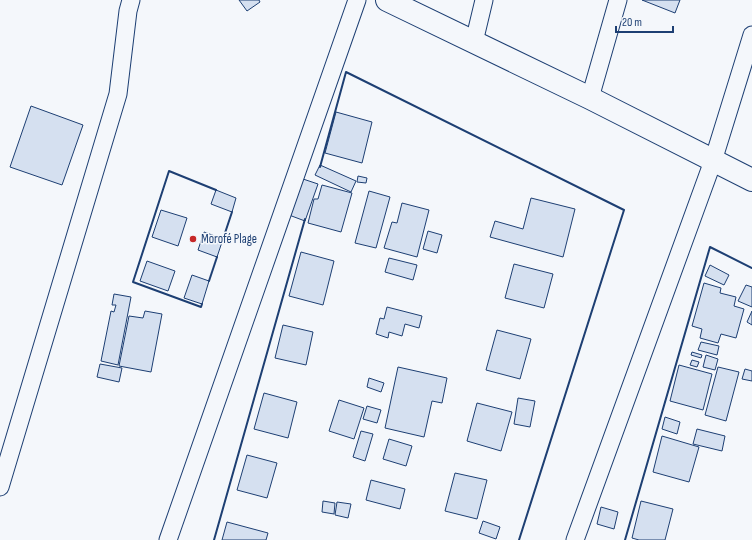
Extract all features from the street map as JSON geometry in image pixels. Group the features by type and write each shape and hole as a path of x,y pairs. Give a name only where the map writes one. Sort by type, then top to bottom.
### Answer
{"street":[{"path":"0,487 118,94 128,10 131,0"},
{"path":"168,540 357,0"},
{"path":"388,0 590,98 752,180"},
{"path":"474,42 484,0"},
{"path":"590,98 618,0"},
{"path":"575,540 713,161 752,35"}],"building":[{"path":"239,0 259,0 260,2 247,11"},
{"path":"642,0 680,0 675,13"},
{"path":"31,106 83,125 62,185 10,167"},
{"path":"336,112 372,122 362,163 325,153"},
{"path":"320,165 356,181 351,192 315,175"},
{"path":"358,176 367,178 366,183 357,182"},
{"path":"300,178 318,184 305,221 289,215"},
{"path":"322,185 352,193 341,232 308,223 314,199 318,199"},
{"path":"216,190 236,198 232,212 211,204"},
{"path":"369,191 390,197 376,248 355,243"},
{"path":"531,198 575,209 563,257 490,237 495,221 523,229"},
{"path":"402,203 429,210 417,257 384,248 392,222 397,223"},
{"path":"161,210 187,218 178,246 152,237"},
{"path":"428,231 442,235 437,253 423,249"},
{"path":"204,232 223,239 217,257 198,250"},
{"path":"301,252 334,261 323,305 289,296"},
{"path":"389,258 417,265 413,280 385,272"},
{"path":"147,261 175,271 168,291 140,281"},
{"path":"514,264 553,274 544,308 505,298"},
{"path":"710,265 729,275 724,285 705,276"},
{"path":"192,275 209,281 202,304 184,298"},
{"path":"704,283 721,288 720,293 736,297 734,306 744,309 736,338 721,334 718,343 700,338 702,329 692,326"},
{"path":"746,285 752,287 752,307 738,301"},
{"path":"114,294 131,297 118,365 101,361 111,311 114,312 116,305 112,305"},
{"path":"387,307 422,316 419,328 405,324 402,336 389,332 388,338 376,334 380,318 384,319"},
{"path":"145,311 162,314 151,372 119,366 129,316 143,318"},
{"path":"752,311 752,325 747,322"},
{"path":"283,325 313,332 306,365 275,358"},
{"path":"497,330 531,339 520,379 486,370"},
{"path":"701,342 719,346 717,355 698,350"},
{"path":"692,352 702,355 701,358 691,355"},
{"path":"706,355 718,359 715,370 703,367"},
{"path":"692,360 699,362 697,367 690,365"},
{"path":"100,364 122,368 119,382 97,377"},
{"path":"679,365 712,374 703,410 670,401"},
{"path":"398,367 447,378 442,403 432,401 424,437 385,428"},
{"path":"718,367 739,372 726,421 705,415"},
{"path":"745,369 752,371 752,381 742,379"},
{"path":"369,378 384,383 381,392 367,387"},
{"path":"264,393 297,402 288,438 254,429"},
{"path":"518,398 535,401 530,427 514,424"},
{"path":"339,400 364,408 354,439 329,431"},
{"path":"477,403 512,412 501,451 467,441"},
{"path":"367,406 381,410 377,423 363,419"},
{"path":"665,417 680,422 677,434 662,429"},
{"path":"697,429 725,436 722,451 693,444"},
{"path":"361,431 373,434 365,461 353,457"},
{"path":"662,436 699,447 689,482 653,472"},
{"path":"389,439 412,446 406,466 383,459"},
{"path":"247,455 277,463 267,498 237,490"},
{"path":"455,473 487,480 477,519 445,511"},
{"path":"371,480 405,489 400,509 366,500"},
{"path":"323,501 335,503 334,514 322,512"},
{"path":"641,501 673,509 665,540 639,540 632,538"},
{"path":"337,502 351,504 348,518 335,515"},
{"path":"601,507 618,512 614,529 597,524"},
{"path":"483,521 500,527 496,539 479,533"},
{"path":"227,522 268,533 266,540 222,540"}],"wall":[{"path":"320,167 346,72 624,210 519,540"},
{"path":"202,304 201,307 133,282 169,171 216,190"},
{"path":"223,239 232,212"},
{"path":"214,540 305,219"},
{"path":"625,540 710,247 752,268"},
{"path":"209,281 217,257"}],"place":[{"name":"Morofé Plage","path":"193,239"}]}
